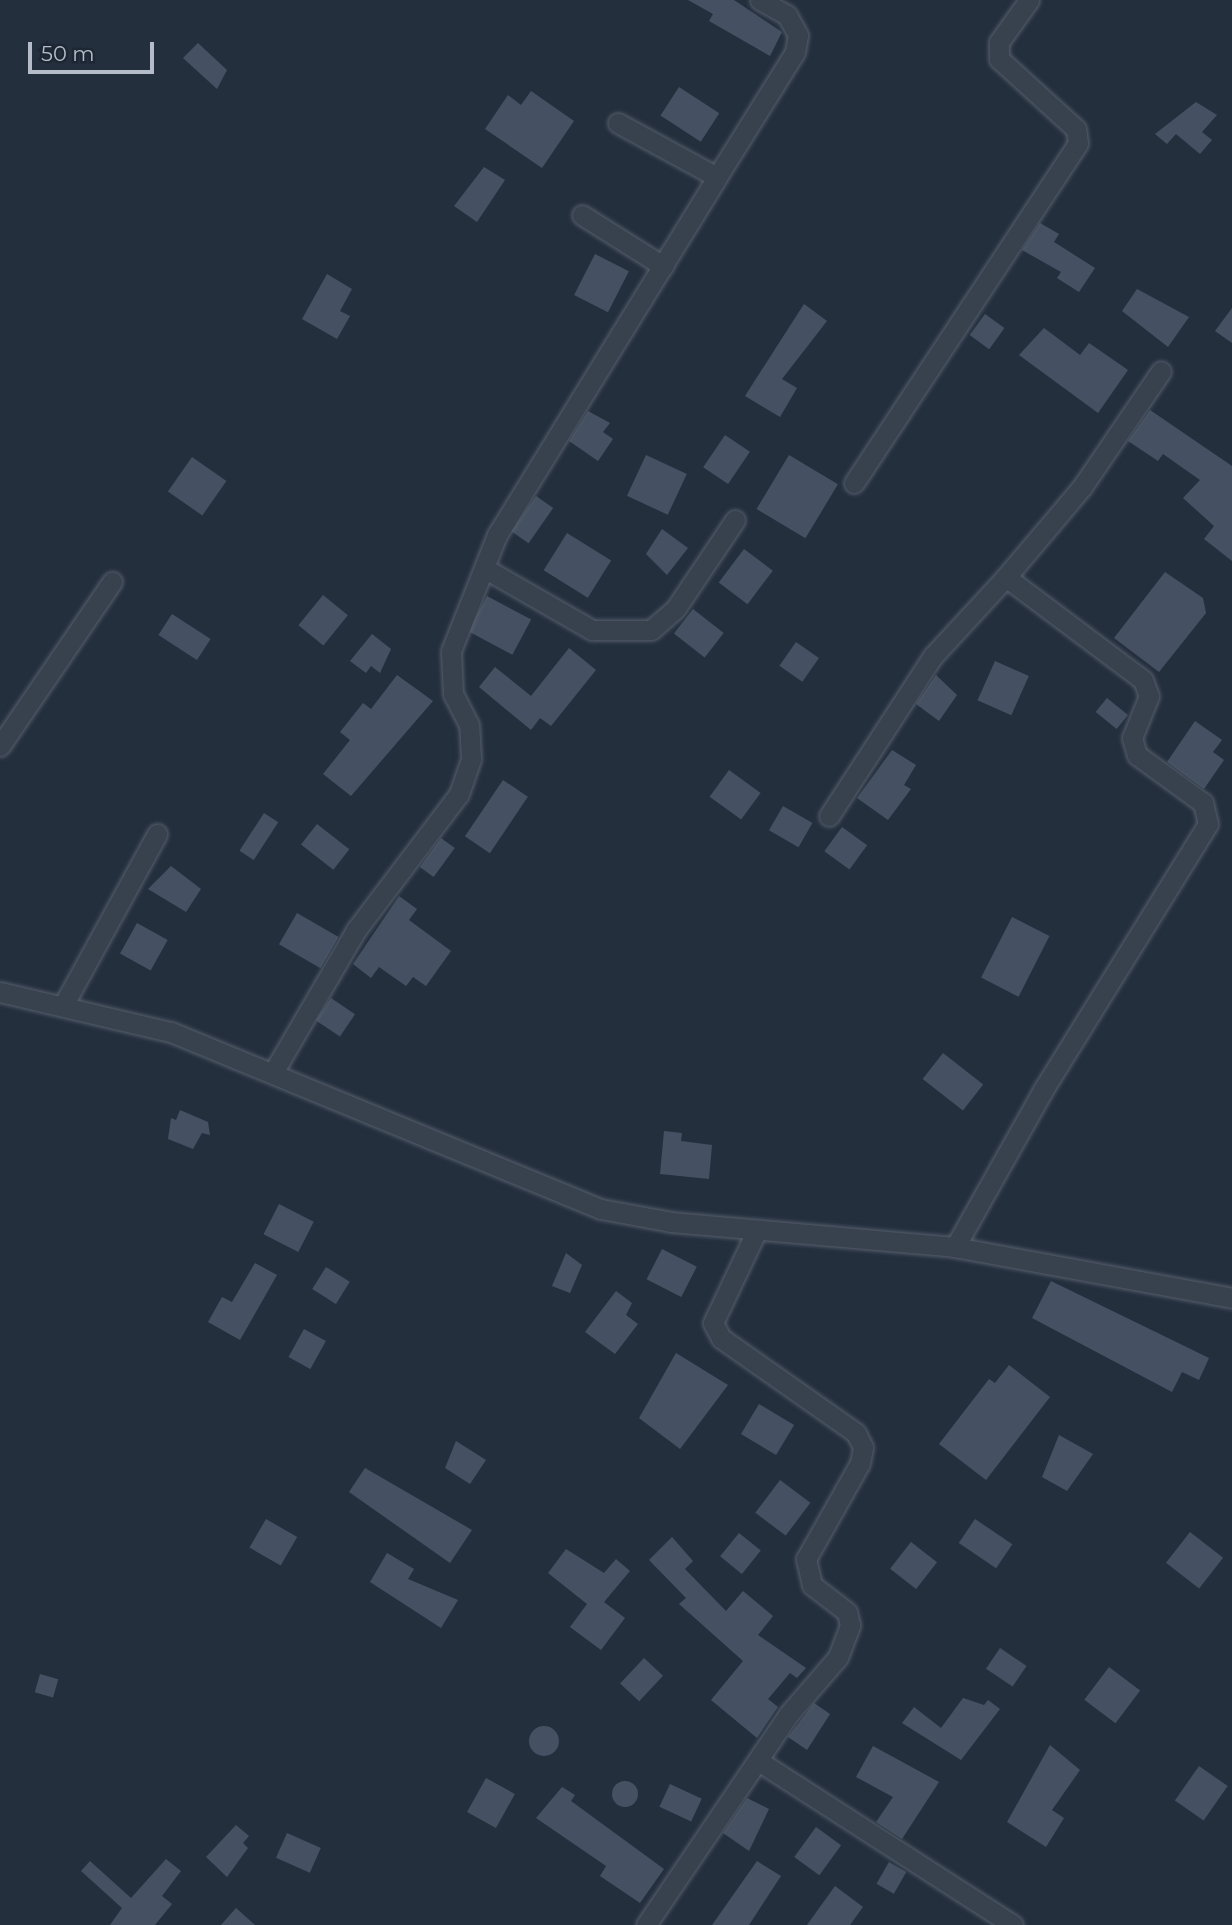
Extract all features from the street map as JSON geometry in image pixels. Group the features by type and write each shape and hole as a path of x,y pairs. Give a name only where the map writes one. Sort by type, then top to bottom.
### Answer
{"street":[{"path":"274,1071 356,930 458,794 471,759 469,725 453,694 451,651 484,568 514,505 795,52 798,35 787,15 760,0"},
{"path":"854,483 1078,143 1076,129 999,59 999,42 1028,0"},
{"path":"618,123 717,177"},
{"path":"582,215 663,266"},
{"path":"829,816 933,656 1006,577 1082,487 1161,371"},
{"path":"484,568 592,630 651,630 676,608 735,520"},
{"path":"955,1247 1043,1090 1208,824 1203,803 1137,755 1132,738 1149,696 1143,680 1006,577"},
{"path":"0,746 112,582"},
{"path":"64,1004 157,834"},
{"path":"0,992 64,1004 171,1032 274,1071 601,1209 757,1230 955,1247 1232,1298"},
{"path":"646,1925 848,1638 847,1612 812,1585 806,1559 860,1463 863,1447 856,1433 722,1338 713,1323 757,1230"},
{"path":"760,1762 1013,1925"}],"building":[{"path":"688,0 734,0 782,32 770,56 709,21 713,14"},
{"path":"198,43 227,70 217,89 183,58"},
{"path":"679,87 719,113 701,142 660,116"},
{"path":"531,91 574,121 542,168 485,129 508,95 521,105"},
{"path":"1196,102 1217,115 1202,132 1212,140 1200,154 1176,134 1167,144 1155,134"},
{"path":"484,167 505,180 477,222 454,206"},
{"path":"1040,223 1059,234 1054,242 1095,268 1079,292 1057,278 1061,272 1022,250"},
{"path":"595,254 629,271 608,312 574,295"},
{"path":"327,274 352,289 340,311 350,316 337,339 302,319"},
{"path":"1137,289 1189,317 1168,347 1122,311"},
{"path":"804,304 827,321 782,379 797,388 780,417 745,396"},
{"path":"1232,308 1232,343 1215,331"},
{"path":"985,314 1004,328 989,349 970,335"},
{"path":"1044,328 1080,355 1089,343 1128,370 1098,413 1019,355"},
{"path":"1150,410 1232,466 1232,561 1204,539 1214,526 1183,498 1200,480 1163,454 1158,461 1128,441"},
{"path":"588,411 610,423 603,432 613,439 598,461 569,441"},
{"path":"725,435 750,452 728,484 703,467"},
{"path":"646,455 687,474 668,515 627,496"},
{"path":"789,455 838,484 805,538 757,509"},
{"path":"192,457 226,481 202,515 168,491"},
{"path":"536,496 553,508 529,543 511,531"},
{"path":"662,529 688,548 667,575 646,554"},
{"path":"567,533 611,561 588,598 544,570"},
{"path":"744,549 773,571 747,604 719,583"},
{"path":"1165,572 1203,598 1206,613 1159,672 1114,638"},
{"path":"323,595 348,615 323,645 298,625"},
{"path":"487,596 531,619 512,655 468,631"},
{"path":"693,609 724,633 705,657 674,633"},
{"path":"172,614 211,639 197,660 158,635"},
{"path":"372,634 391,649 380,673 371,666 366,673 350,661"},
{"path":"796,642 819,658 802,682 779,666"},
{"path":"569,648 596,670 551,726 540,718 531,730 479,687 495,667 531,696"},
{"path":"995,661 1029,676 1011,715 978,700"},
{"path":"397,675 433,701 351,796 323,774 350,740 340,732 363,703 371,709"},
{"path":"936,675 957,695 939,721 916,704"},
{"path":"1107,698 1128,715 1117,729 1096,712"},
{"path":"1195,721 1222,740 1213,752 1224,760 1204,789 1167,762"},
{"path":"892,750 916,765 904,785 911,789 888,820 857,798"},
{"path":"729,770 761,793 741,820 710,797"},
{"path":"503,780 528,797 490,853 465,836"},
{"path":"783,806 812,823 798,847 769,830"},
{"path":"264,813 278,822 254,860 239,851"},
{"path":"317,824 349,849 333,870 301,844"},
{"path":"842,827 867,845 849,869 824,851"},
{"path":"441,838 455,848 434,877 420,867"},
{"path":"171,866 201,889 186,912 148,889"},
{"path":"399,896 417,909 409,920 451,951 426,986 413,977 406,986 379,967 371,978 353,964"},
{"path":"297,913 339,937 321,968 279,944"},
{"path":"1012,917 1049,936 1019,997 981,978"},
{"path":"137,923 168,940 151,971 120,954"},
{"path":"331,998 355,1014 340,1037 316,1020"},
{"path":"943,1053 983,1084 963,1110 923,1079"},
{"path":"180,1110 208,1122 210,1135 202,1133 193,1149 168,1139 171,1118 176,1120"},
{"path":"664,1131 682,1133 681,1141 712,1145 709,1179 660,1174"},
{"path":"279,1204 314,1222 298,1252 264,1234"},
{"path":"662,1249 697,1267 681,1297 647,1279"},
{"path":"566,1253 582,1265 570,1293 552,1286"},
{"path":"255,1263 277,1275 240,1340 208,1322 222,1297 232,1302"},
{"path":"326,1267 350,1282 336,1304 312,1289"},
{"path":"1051,1281 1209,1358 1199,1380 1182,1372 1172,1392 1032,1318"},
{"path":"616,1291 632,1303 626,1315 638,1324 615,1354 585,1332"},
{"path":"304,1329 326,1341 310,1369 288,1357"},
{"path":"676,1353 728,1385 680,1449 639,1418"},
{"path":"1009,1365 1050,1397 986,1480 939,1444 989,1379 995,1383"},
{"path":"759,1404 794,1425 776,1455 741,1434"},
{"path":"1059,1435 1093,1454 1067,1491 1042,1477"},
{"path":"456,1441 486,1460 470,1484 445,1468"},
{"path":"365,1468 472,1530 450,1563 349,1492"},
{"path":"780,1480 810,1503 786,1536 755,1513"},
{"path":"266,1519 297,1537 281,1566 250,1548"},
{"path":"975,1519 1012,1544 996,1568 959,1543"},
{"path":"1190,1532 1223,1558 1199,1589 1166,1563"},
{"path":"739,1533 761,1551 742,1574 720,1556"},
{"path":"672,1537 693,1561 685,1569 726,1611 743,1591 773,1616 758,1635 806,1668 797,1678 790,1673 768,1699 778,1707 757,1738 711,1700 743,1661 679,1604 686,1598 649,1560"},
{"path":"911,1542 937,1562 916,1589 890,1569"},
{"path":"566,1549 604,1573 616,1559 630,1571 604,1602 625,1618 601,1650 570,1627 587,1604 548,1573"},
{"path":"387,1553 414,1569 408,1579 458,1600 441,1628 370,1582"},
{"path":"1000,1648 1027,1666 1013,1687 986,1669"},
{"path":"644,1658 663,1676 639,1701 620,1684"},
{"path":"1109,1667 1140,1690 1115,1723 1084,1700"},
{"path":"40,1674 58,1679 53,1698 35,1692"},
{"path":"963,1698 984,1705 988,1700 1000,1709 961,1760 902,1723 914,1707 941,1728"},
{"path":"814,1703 830,1714 807,1750 788,1737"},
{"path":"544,1726 555,1730 559,1741 555,1752 544,1756 533,1752 529,1741 533,1730"},
{"path":"1050,1745 1080,1770 1052,1810 1064,1818 1046,1847 1007,1822"},
{"path":"873,1746 939,1782 902,1839 876,1822 893,1797 856,1777"},
{"path":"1199,1766 1228,1786 1204,1820 1175,1800"},
{"path":"486,1778 515,1794 496,1828 467,1812"},
{"path":"625,1781 634,1785 638,1794 634,1803 625,1807 616,1803 612,1794 616,1785"},
{"path":"670,1784 702,1799 691,1821 659,1807"},
{"path":"562,1787 575,1795 571,1801 664,1869 640,1903 600,1876 606,1866 536,1818"},
{"path":"747,1798 769,1809 749,1851 723,1833"},
{"path":"236,1825 249,1836 243,1843 248,1848 227,1877 206,1857"},
{"path":"816,1827 841,1845 819,1875 794,1857"},
{"path":"287,1833 321,1848 310,1873 276,1858"},
{"path":"166,1859 181,1871 162,1896 172,1904 155,1925 110,1925 122,1908 81,1871 90,1861 131,1898"},
{"path":"757,1861 781,1876 749,1925 712,1925"},
{"path":"889,1862 906,1872 894,1894 876,1884"},
{"path":"835,1886 863,1907 850,1925 807,1925"},
{"path":"236,1908 255,1925 221,1925"}]}
